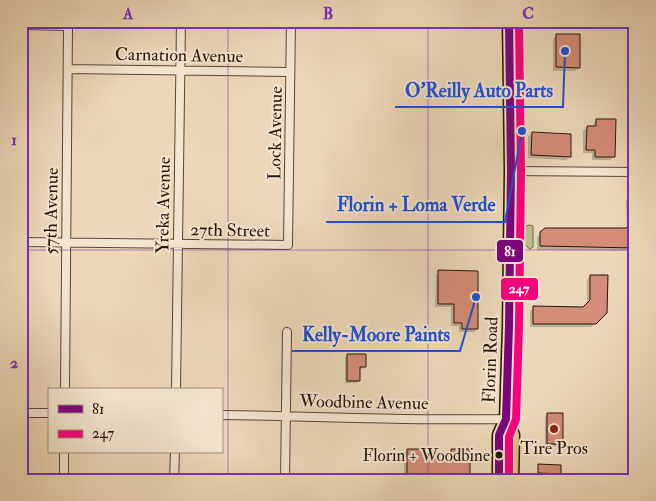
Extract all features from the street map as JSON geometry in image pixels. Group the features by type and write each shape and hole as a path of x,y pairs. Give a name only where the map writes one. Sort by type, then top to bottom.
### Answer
{"main road":[{"name":"Florin Road","path":"499,480 499,435 506,419 509,326 510,25"},
{"name":"Florin Road","path":"506,419 513,435 512,480"}],"street":[{"name":"Yreka Avenue","path":"176,388 180,21"},
{"name":"Lock Avenue","path":"288,245 291,21"},
{"name":"57th Avenue","path":"21,25 68,26 64,388"},
{"name":"Carnation Avenue","path":"68,69 290,72"},
{"path":"511,171 635,172"},
{"name":"27th Street","path":"21,242 288,245"},
{"path":"285,480 287,332"},
{"path":"21,413 48,413"},
{"name":"Woodbine Avenue","path":"222,415 286,415 371,419 506,419"},
{"path":"64,454 64,480"},
{"path":"174,480 175,454"}],"green space":[{"path":"529,225 533,226 533,247 530,249 520,241 521,228"}],"building":[{"path":"556,34 580,34 580,68 556,67"},
{"path":"596,119 616,119 615,157 595,157 595,150 586,150 587,126 596,126"},
{"path":"532,132 571,134 571,157 531,155"},
{"path":"635,220 635,248 540,246 540,232 545,228 626,228"},
{"path":"438,270 478,271 478,329 462,329 462,323 454,323 454,304 438,304"},
{"path":"590,275 608,275 607,313 596,324 533,324 533,306 583,307 590,300"},
{"path":"347,354 366,354 366,367 360,367 360,381 347,381"},
{"path":"547,413 563,413 563,444 547,444"},
{"path":"407,449 433,449 433,454 451,454 451,449 470,449 470,480 407,480"},
{"path":"538,464 561,465 561,474 538,473"}],"transit line":[{"name":"81","path":"499,480 499,435 506,419 509,326 511,171 509,21"},
{"name":"247","path":"509,480 509,437 516,419 519,326 521,171 519,21"}],"place":[{"name":"O'Reilly Auto Parts","path":"565,51"},
{"name":"Florin + Loma Verde","path":"522,131"},
{"name":"Kelly-Moore Paints","path":"476,297"},
{"name":"Tire Pros","path":"554,429"},
{"name":"Florin + Woodbine","path":"499,455"}]}
